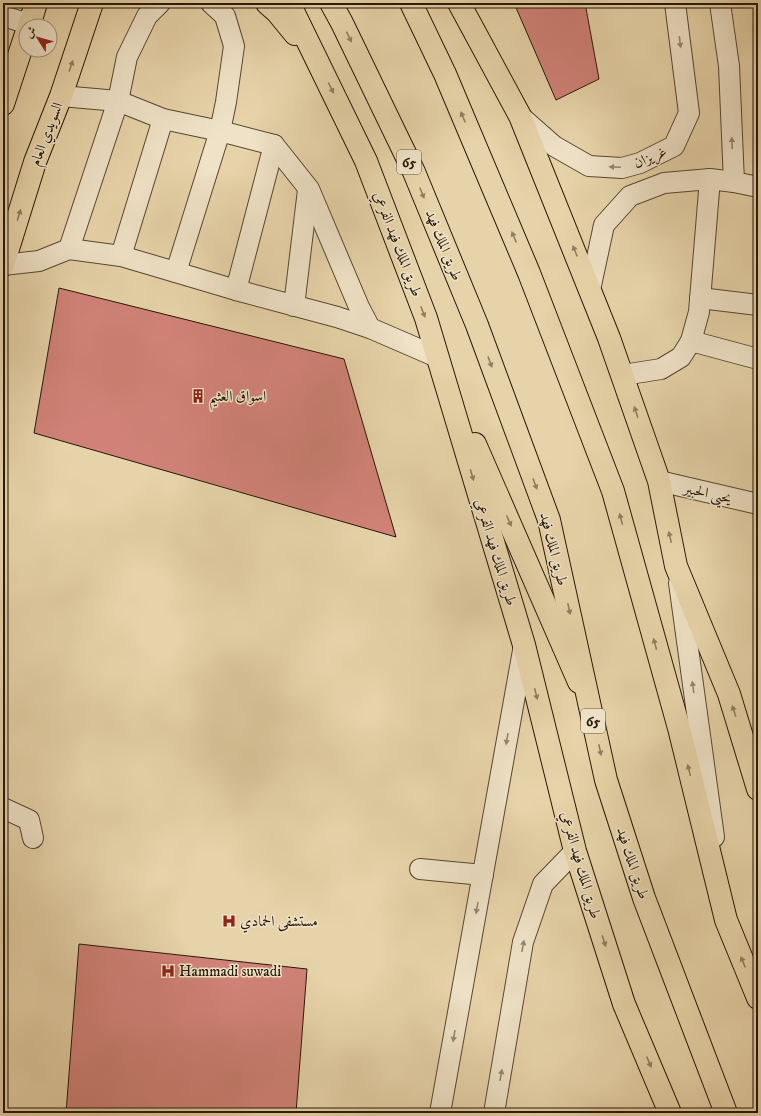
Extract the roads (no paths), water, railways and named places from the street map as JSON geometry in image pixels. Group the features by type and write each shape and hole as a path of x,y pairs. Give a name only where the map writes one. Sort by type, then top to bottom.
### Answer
{"main road":[{"path":"31,18 36,3"},
{"path":"89,12 102,3"},
{"path":"267,3 277,12 317,60"},
{"name":"طريق الملك فهد الفرعي","path":"289,3 366,161 426,318 524,645 575,851 624,1004 670,1113"},
{"name":"طريق الملك فهد","path":"331,3 414,172 477,325 549,520 606,780 644,898 726,1113"},
{"path":"411,3 445,74 529,273 614,491 679,728 726,920 758,998"},
{"path":"458,3 520,116 623,375 658,481 676,566 729,694 750,739 758,789"},
{"name":"السويدي العام","path":"3,265 35,162 61,96 89,12"},
{"path":"3,104 18,58"},
{"path":"437,357 590,708"}],"street":[{"path":"69,249 118,101 127,57 147,16 160,3"},
{"path":"176,272 220,131 226,102 234,46 225,16 211,3"},
{"name":"غريزان","path":"520,116 554,146 589,166 622,168 640,163 674,146 689,113 675,3"},
{"path":"720,3 729,66 734,182"},
{"path":"3,16 18,23"},
{"path":"61,96 118,101 163,119 220,131 274,145 309,189 359,307 370,328"},
{"path":"121,256 163,119"},
{"path":"236,290 274,145"},
{"path":"623,375 661,369 681,357 691,341 699,312 710,179"},
{"path":"590,290 604,225 630,196 664,183 710,179 758,187"},
{"path":"294,306 309,189"},
{"path":"3,265 38,261 69,249 121,256 236,290 337,317 370,328 437,357"},
{"path":"700,298 758,305"},
{"path":"691,341 758,359"},
{"name":"يحيى الحبير","path":"658,481 758,504"},
{"path":"676,566 726,920"},
{"path":"440,1113 524,645"},
{"path":"3,808 29,820 33,838"},
{"path":"494,1113 523,942 543,884 575,851"},
{"path":"420,869 483,875"}],"place":[{"name":"اسواق العثيم","path":"198,396"},
{"name":"مستشفى الحمادي","path":"229,921"},
{"name":"Hammadi suwadi","path":"168,971"}]}
